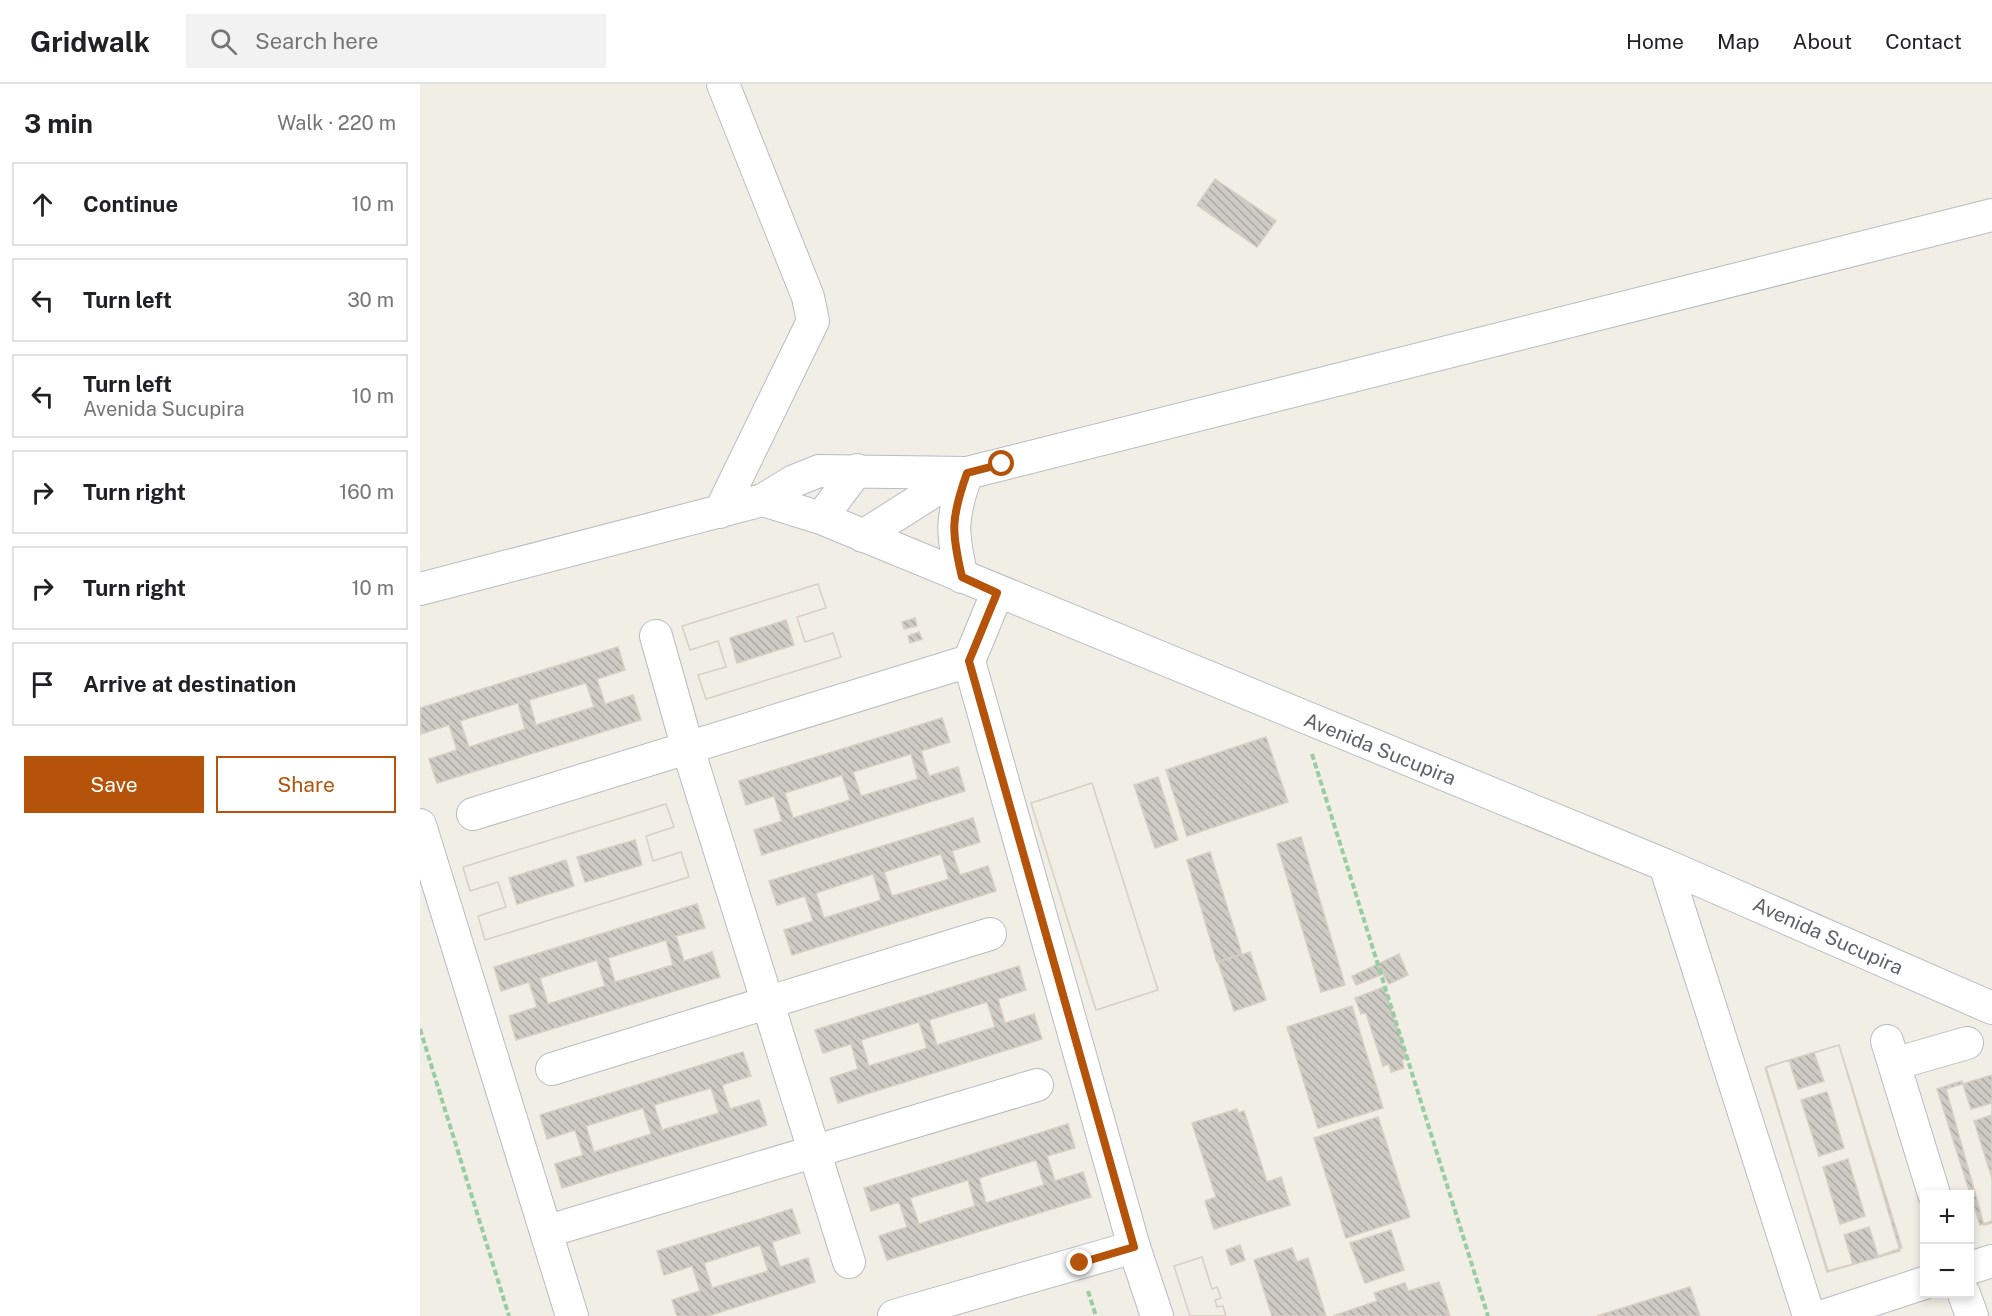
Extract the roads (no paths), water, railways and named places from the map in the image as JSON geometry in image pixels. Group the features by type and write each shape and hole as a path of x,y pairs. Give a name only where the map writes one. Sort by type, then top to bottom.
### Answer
{"street":[{"path":"720,512 813,321 808,297 723,84"},
{"path":"420,589 763,500 794,481 819,471 963,474 1992,215"},
{"path":"821,518 857,470"},
{"path":"863,536 963,474"},
{"path":"962,577 954,543 954,509 963,474"},
{"name":"Avenida Sucupira","path":"763,500 821,518 997,593 1665,866 1992,1008"},
{"path":"997,593 969,661 1134,1247 1157,1316"},
{"path":"656,636 688,749 849,1262"},
{"path":"473,814 969,661"},
{"path":"420,825 548,1231 572,1316"},
{"path":"1665,866 1809,1316"},
{"path":"552,1069 990,934"},
{"path":"1933,1190 1890,1053 1967,1043"},
{"path":"548,1231 1037,1086"},
{"path":"894,1316 1134,1247"},
{"path":"1974,1267 1992,1261"},
{"path":"1824,1316 1920,1284"},
{"path":"1967,1298 1972,1316"}]}
